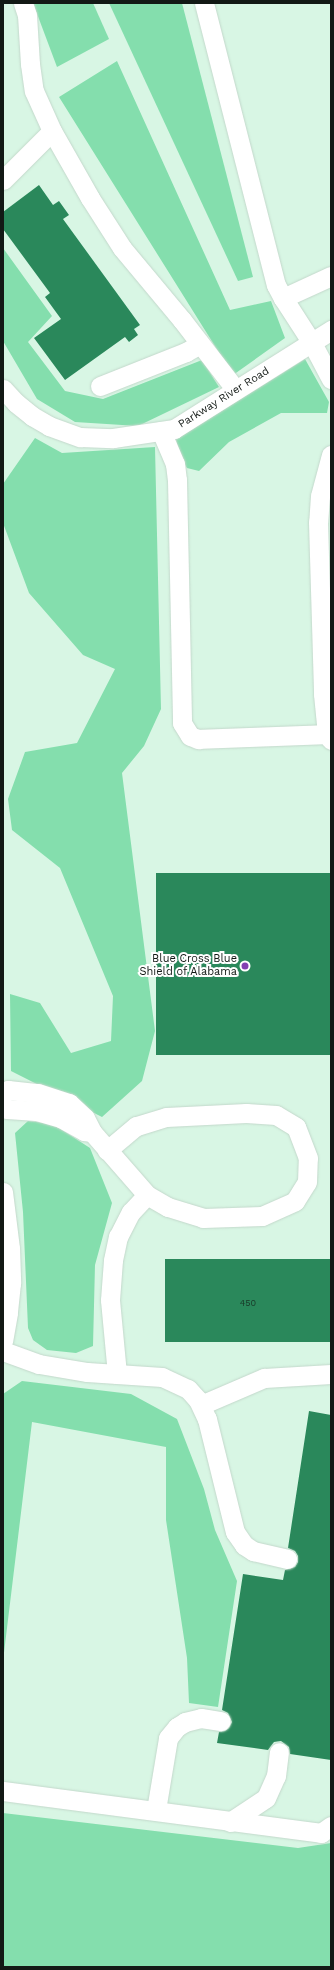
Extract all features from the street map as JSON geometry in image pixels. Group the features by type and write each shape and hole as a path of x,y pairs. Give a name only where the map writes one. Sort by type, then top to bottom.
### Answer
{"street":[{"path":"23,3 27,15 30,64 34,91 52,131 90,198 122,248 236,390"},
{"path":"204,3 274,278 283,298 312,343 331,379"},
{"path":"3,180 52,131"},
{"path":"283,298 331,276"},
{"name":"Parkway River Road","path":"3,389 16,403 32,416 49,426 80,437 113,438 174,429 331,330"},
{"path":"100,386 186,352 200,344"},
{"path":"161,431 175,464 177,480 182,723 190,736 198,739 329,737 318,522 320,496 328,477 331,455"},
{"path":"3,1093 8,1090 38,1093 69,1103 85,1118 92,1132 147,1195 168,1207 203,1218 262,1216 295,1201 307,1182 308,1158 296,1127 276,1115 246,1113 166,1117 136,1126 108,1150"},
{"path":"3,1106 7,1109 36,1111 62,1118 84,1131 92,1132"},
{"path":"117,1374 110,1300 113,1260 121,1231 131,1212 147,1195"},
{"path":"4,1202 10,1248 11,1283 4,1332"},
{"path":"3,1351 39,1364 87,1372 162,1377 188,1389 201,1405 207,1419 235,1532 244,1545 253,1551 287,1559"},
{"path":"201,1405 264,1378 331,1374"},
{"path":"156,1810 168,1738 177,1727 185,1722 201,1718 221,1721"},
{"path":"230,1822 266,1798 276,1776 279,1752"},
{"path":"3,1791 321,1833 331,1826"}],"shaded area":[{"path":"3,3 331,3 331,1967 3,1967"}],"green space":[{"path":"33,3 93,3 109,39 57,67"},
{"path":"109,3 182,3 253,277 238,281"},
{"path":"117,61 230,310 271,301 285,338 233,375 59,97"},
{"path":"3,248 52,316 28,342 65,391 103,399 202,360 219,387 138,426 75,422 37,399 3,341"},
{"path":"305,359 329,402 327,413 281,413 229,442 199,471 187,468 179,455 176,439"},
{"path":"35,438 62,453 155,447 161,709 144,746 122,773 155,1031 142,1081 102,1117 11,1071 10,994 40,1003 71,1053 111,1041 113,996 60,868 12,830 8,799 25,752 77,743 115,669 83,655 29,593 3,523 3,484"},
{"path":"28,1121 53,1124 90,1148 112,1203 95,1265 93,1346 76,1353 47,1350 33,1340 28,1328 23,1212 15,1133"},
{"path":"22,1381 131,1394 177,1419 204,1489 215,1530 237,1581 218,1707 189,1703 187,1658 166,1520 166,1447 32,1422 3,1661 3,1394"},
{"path":"3,1813 298,1848 331,1843 331,1967 3,1967"}],"building":[{"path":"39,185 53,205 59,201 69,215 63,219 140,325 134,329 138,335 129,342 125,337 65,380 34,338 61,319 45,297 50,293 3,229 3,212"},
{"name":"Blue Cross Blue Shield of Alabama","path":"156,873 331,873 331,1055 156,1055"},
{"path":"165,1259 331,1259 331,1342 165,1342"},
{"path":"309,1411 331,1415 331,1760 290,1754 289,1747 281,1741 274,1742 268,1750 217,1743 219,1732 225,1731 229,1728 232,1722 228,1713 222,1710 243,1574 283,1580 285,1570 295,1567 298,1562 298,1556 295,1551 288,1548"}],"place":[{"name":"Blue Cross Blue Shield of Alabama","path":"245,966"}]}
